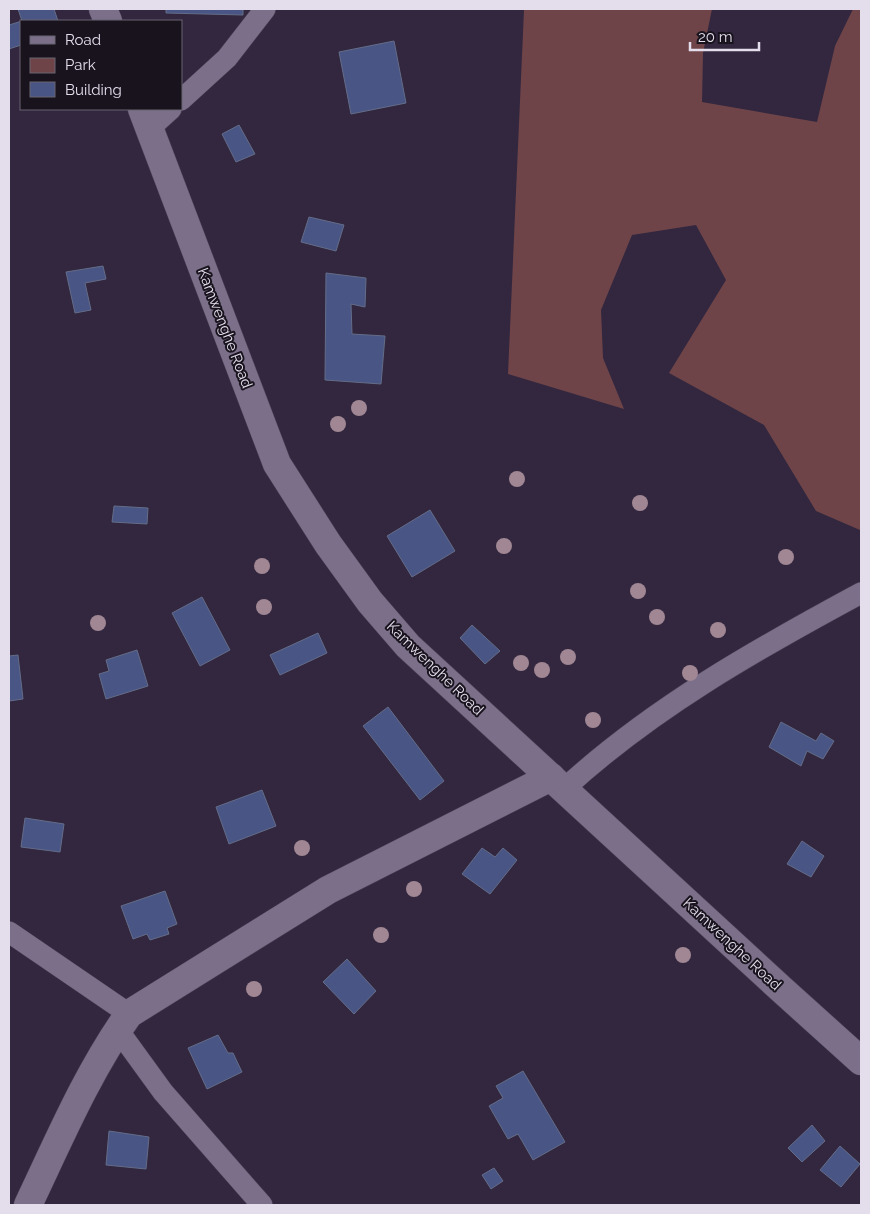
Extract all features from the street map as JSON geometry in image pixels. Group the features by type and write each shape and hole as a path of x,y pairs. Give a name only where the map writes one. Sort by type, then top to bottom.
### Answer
{"main road":[{"name":"Kamwenghe Road","path":"146,118 277,464 328,544 364,594 408,646 861,1061"},
{"path":"28,1205 82,1090 124,1022 328,890 557,783"}],"street":[{"path":"182,99 227,58 265,9"},
{"path":"146,118 168,110"},
{"path":"557,783 584,770 630,733 726,669 861,593"},
{"path":"9,932 124,1022 163,1092 262,1205"}],"green space":[{"path":"523,9 712,9 703,53 702,102 817,122 835,46 853,9 861,9 861,533 860,530 816,511 764,425 669,373 726,280 696,225 632,235 601,310 603,358 624,409 508,374"}],"building":[{"path":"18,9 54,9 58,20 22,20"},
{"path":"166,9 243,9 243,15 166,13"},
{"path":"20,21 20,45 9,49 9,25"},
{"path":"394,41 406,103 351,114 339,52"},
{"path":"239,125 255,154 236,162 222,134"},
{"path":"309,217 344,225 336,251 301,242"},
{"path":"103,266 106,279 85,283 91,310 75,313 66,272"},
{"path":"326,273 366,278 365,307 351,304 352,334 385,336 381,384 325,380"},
{"path":"114,506 148,508 147,524 112,522"},
{"path":"430,510 455,551 412,577 387,536"},
{"path":"202,597 230,650 200,666 172,613"},
{"path":"472,625 500,651 485,664 460,638"},
{"path":"318,633 327,653 280,675 270,655"},
{"path":"137,650 148,686 106,699 99,674 109,671 106,660"},
{"path":"18,655 23,699 9,701 9,656"},
{"path":"388,707 444,781 420,800 363,726"},
{"path":"781,722 816,741 821,733 834,741 823,759 807,751 801,766 769,747"},
{"path":"262,790 276,826 229,844 216,807"},
{"path":"25,818 64,824 60,852 21,847"},
{"path":"802,841 824,856 811,877 787,864"},
{"path":"482,848 495,857 503,848 517,860 490,894 462,874"},
{"path":"165,891 177,924 167,928 169,934 150,940 147,934 133,939 121,906"},
{"path":"347,959 376,991 354,1014 323,982"},
{"path":"218,1035 228,1053 233,1053 242,1072 207,1089 188,1048"},
{"path":"523,1071 565,1142 533,1160 518,1134 508,1139 489,1106 503,1098 496,1086"},
{"path":"812,1125 825,1141 802,1162 788,1148"},
{"path":"109,1131 149,1137 146,1169 106,1165"},
{"path":"840,1146 860,1164 841,1187 820,1170"},
{"path":"494,1168 503,1181 491,1189 482,1175"}]}
